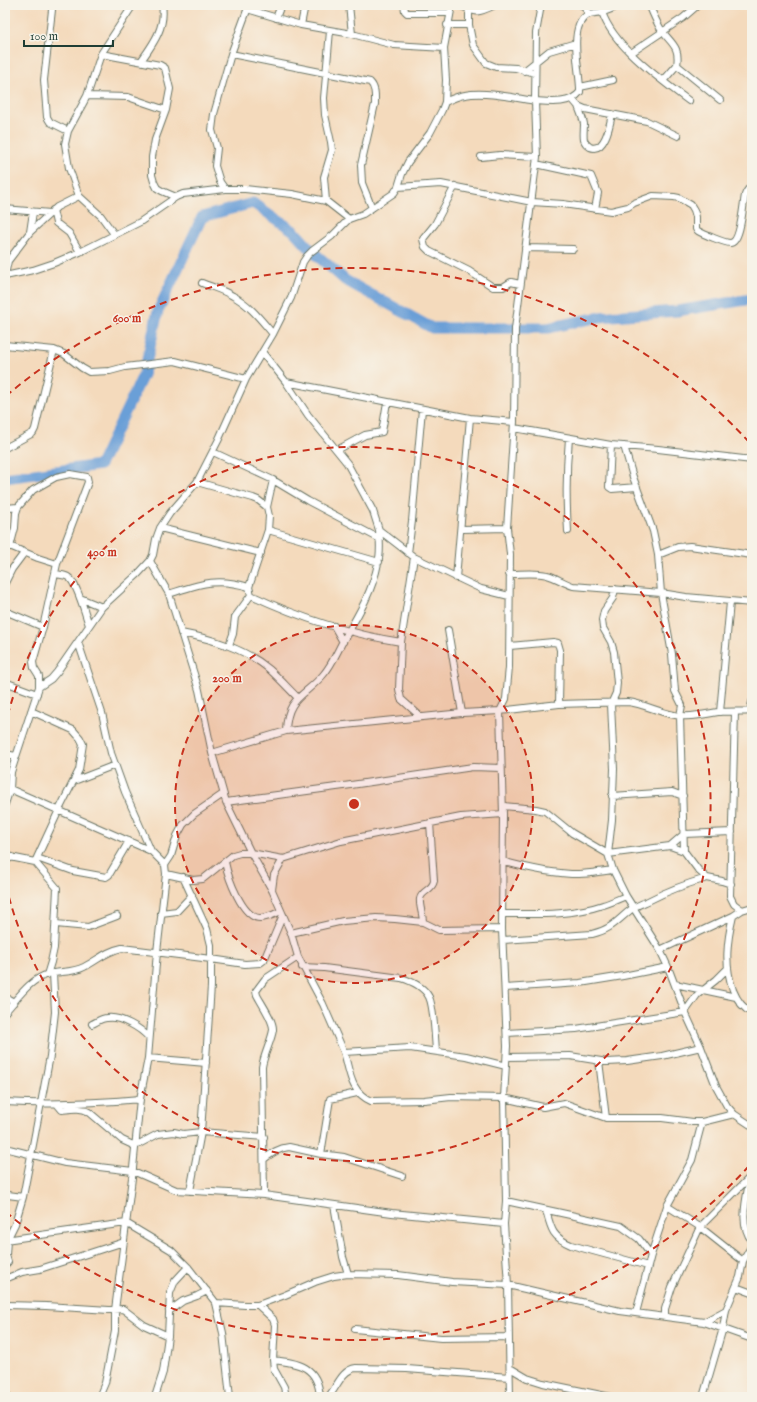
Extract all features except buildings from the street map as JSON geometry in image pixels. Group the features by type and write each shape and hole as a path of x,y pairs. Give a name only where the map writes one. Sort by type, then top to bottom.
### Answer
{"street":[{"path":"50,5 52,10 44,80 47,117 50,122 68,131"},
{"path":"114,234 102,216 79,196 67,159 65,144 68,131 87,96 101,54 133,5"},
{"path":"141,61 159,32 162,20 162,5"},
{"path":"276,18 281,5"},
{"path":"301,25 305,5"},
{"path":"349,5 352,34"},
{"path":"404,5 407,13 450,13"},
{"path":"38,690 50,680 102,607 150,561 160,528 170,513 198,482 246,379 263,353 291,298 303,262 307,256 312,250 332,236 349,219 363,214 394,193 398,187 408,162 430,133 445,102 446,80 444,48 447,25 452,5"},
{"path":"459,5 475,12 480,12 495,5"},
{"path":"510,1397 508,1285 504,1224 506,1201 504,1098 507,1033 502,929 503,806 500,711 506,699 510,646 510,554 507,528 514,425 515,329 536,164 534,101 536,33 541,5"},
{"path":"582,5 590,14"},
{"path":"649,5 662,31 672,42 678,54 677,65 663,82"},
{"path":"631,53 683,18 698,5"},
{"path":"445,102 457,96 474,94 553,102 572,99 580,92 576,43 582,21 590,14 602,12 617,6"},
{"path":"225,189 217,176 215,166 218,148 212,130 214,114 248,7 276,18 301,25 352,34 394,45 444,48"},
{"path":"470,10 469,25 473,45 486,63 496,67 516,68 535,73"},
{"path":"602,12 606,23 612,32 631,53 663,82 689,101"},
{"path":"447,25 469,25"},
{"path":"326,201 324,177 332,150 325,114 324,98 330,31"},
{"path":"524,71 549,51 576,43"},
{"path":"101,54 160,65 165,68 170,89 166,110 155,140 152,158 152,175 157,188 176,197"},
{"path":"232,54 370,82 374,87 375,104 362,158 360,173 362,183 372,208"},
{"path":"677,65 720,100"},
{"path":"580,87 613,80"},
{"path":"87,96 128,97 166,110"},
{"path":"572,99 578,106 583,120 584,141 588,146 593,148 602,144 608,132 612,114"},
{"path":"578,106 585,109 647,121 678,136"},
{"path":"481,157 500,155 536,157"},
{"path":"536,164 591,176 598,193 595,209"},
{"path":"398,187 428,184 455,186 532,202 563,204 611,211 619,210 653,196 680,198 691,205 694,210 696,217 696,229 698,231 732,243 737,238 746,194 752,185"},
{"path":"455,186 435,224 423,239 425,248 469,271 494,287 503,287 511,282 520,284"},
{"path":"79,196 64,202 30,232 8,261 5,275 33,270 80,252 148,218 176,197 183,194 225,189 245,189 292,194 326,201 349,219"},
{"path":"5,209 51,212"},
{"path":"30,232 33,212"},
{"path":"51,212 56,223 69,233 80,252"},
{"path":"525,248 573,249"},
{"path":"202,283 232,295 243,302 252,309 273,334"},
{"path":"5,345 54,350 64,354 89,372 110,371 139,365 175,361 246,379"},
{"path":"5,448 33,433 35,429 54,350"},
{"path":"263,353 286,382 308,415 347,463 373,511 379,530 380,540 379,562 365,601 350,631 330,665 322,676 298,698 291,708 286,724 286,731"},
{"path":"286,382 422,409 514,425 569,438 611,445 752,460"},
{"path":"337,450 365,436 382,432 388,402"},
{"path":"408,553 422,409"},
{"path":"456,578 462,529 465,469 470,418"},
{"path":"568,531 566,469 569,438"},
{"path":"611,445 609,487 612,489 638,487"},
{"path":"624,446 653,531 658,555 661,593 672,654 676,691 682,705 680,716 684,852"},
{"path":"213,452 273,480 380,540"},
{"path":"5,804 10,789 11,772 38,690 39,676 34,668 33,662 56,574 57,564 88,479 87,477 70,474 56,477 33,490 18,507 15,528 8,545 57,564"},
{"path":"266,507 273,480"},
{"path":"198,482 253,498 258,500 266,507 269,516 268,530 249,587 251,595"},
{"path":"5,508 18,507"},
{"path":"160,528 261,553"},
{"path":"462,529 507,528"},
{"path":"268,530 379,562"},
{"path":"379,530 414,558 481,588 510,596"},
{"path":"658,555 678,547 690,546 752,555"},
{"path":"5,583 12,569 24,552"},
{"path":"414,558 401,642 399,680 401,699 420,716"},
{"path":"150,561 169,594 199,690 212,753 226,802 251,853 272,890 291,933 302,967 323,1004 344,1052 352,1082 357,1093 363,1098 371,1101 424,1100 451,1097 504,1098 543,1107 564,1103 606,1118 662,1118 681,1122 702,1122 734,1114"},
{"path":"56,574 70,578 80,598 89,625"},
{"path":"509,574 545,574 565,584 573,586 661,593 730,602 752,603"},
{"path":"169,594 210,582 228,582 249,587"},
{"path":"615,589 612,598 604,611 602,620 603,628 611,642 614,652 617,683 616,693 611,704 614,758 612,820 608,854 613,870 626,896 660,950 668,967 716,1086 727,1106 734,1114 752,1126"},
{"path":"251,595 298,614 334,626 377,638 401,642"},
{"path":"229,645 233,634 235,617 251,595"},
{"path":"80,598 102,607"},
{"path":"720,712 730,602"},
{"path":"5,611 43,627"},
{"path":"334,626 343,642"},
{"path":"448,630 462,712"},
{"path":"181,633 229,645 269,669 298,698"},
{"path":"78,642 102,713 115,765 124,792 151,851 165,866 166,874 157,952 148,1058 140,1099 133,1171 115,1310 115,1331 105,1383 100,1397"},
{"path":"510,646 553,642 558,643 560,650 559,704"},
{"path":"5,682 38,690"},
{"path":"212,753 286,731 462,712 500,711 559,704 611,704 628,702 637,703 652,709 680,716 702,716 720,712 751,711 752,702"},
{"path":"31,710 69,727 80,738 83,744 79,770 36,860"},
{"path":"735,712 731,900 742,910"},
{"path":"5,754 16,756"},
{"path":"74,780 115,765"},
{"path":"226,802 350,786 473,767 501,768"},
{"path":"10,789 151,851"},
{"path":"612,796 672,792 683,796"},
{"path":"165,866 171,856 177,836 183,825 194,814 223,794"},
{"path":"503,806 536,809 545,812 572,834 608,854 670,846 684,852 699,871 707,878"},
{"path":"166,874 193,880 204,879 233,855 240,853 251,853 284,859 341,841 461,817 503,814"},
{"path":"423,922 420,900 424,893 430,889 434,881 430,823"},
{"path":"670,846 684,834 732,832"},
{"path":"5,856 36,860 73,871 106,877 109,875 129,841"},
{"path":"5,861 12,857"},
{"path":"272,890 274,875 284,859"},
{"path":"5,1265 8,1262 6,1255 6,1240 15,1224 23,1197 50,1056 55,1012 50,974 56,924 57,888 36,860"},
{"path":"502,861 522,866 566,873 581,874 613,870"},
{"path":"224,862 235,892 248,911 254,916 260,918 282,913"},
{"path":"183,877 209,934 211,945 211,986 206,1063 200,1132 190,1191"},
{"path":"503,940 597,933 610,928 634,908 676,888 707,878 731,884"},
{"path":"161,913 176,911 192,895"},
{"path":"502,914 540,914 586,909 602,906 626,896"},
{"path":"660,950 733,916 742,910 752,907"},
{"path":"5,1012 35,980 50,974 66,972 84,967 103,954 115,949 122,948 245,964 260,964 264,960 282,913"},
{"path":"56,924 88,927 118,916"},
{"path":"733,916 728,940 727,969 736,997 746,1010 752,1013"},
{"path":"291,933 343,921 359,919 395,919 423,922 439,930 502,929"},
{"path":"264,1195 262,1067 263,1058 273,1029 256,991 265,978 298,957"},
{"path":"302,967 324,968 401,978 416,984 425,991 430,999 436,1051"},
{"path":"505,988 580,983 668,967"},
{"path":"507,1033 576,1029 685,1012 693,999 727,969"},
{"path":"675,984 736,997"},
{"path":"5,997 14,1002"},
{"path":"92,1024 103,1018 109,1017 118,1019 143,1031 149,1038"},
{"path":"507,1057 570,1056 599,1061 627,1061 662,1056 701,1047"},
{"path":"344,1052 410,1048 466,1056 506,1066"},
{"path":"148,1058 206,1063"},
{"path":"599,1061 606,1118"},
{"path":"321,1154 330,1099 357,1093"},
{"path":"5,1102 57,1104 140,1099"},
{"path":"57,1104 62,1110 84,1109 122,1140 135,1146"},
{"path":"636,1313 651,1255 667,1206 692,1160 702,1122"},
{"path":"135,1146 158,1134 174,1132 183,1134 200,1132 264,1137"},
{"path":"264,1159 278,1150 289,1147 344,1158 402,1176"},
{"path":"5,1148 65,1163 133,1171 176,1190 264,1195 392,1213 504,1224"},
{"path":"665,1317 665,1309 672,1287 700,1227 751,1176"},
{"path":"751,1176 744,1221 747,1234 752,1241"},
{"path":"5,1196 23,1197"},
{"path":"506,1201 621,1226 639,1240 651,1255"},
{"path":"334,1205 343,1257 348,1274"},
{"path":"667,1206 700,1227 743,1261"},
{"path":"546,1210 551,1228 556,1236 561,1240 572,1245 648,1266"},
{"path":"6,1240 126,1223 171,1250 188,1267 216,1303 223,1333 230,1397"},
{"path":"5,1279 22,1272 40,1269 124,1242"},
{"path":"703,1397 723,1328 726,1310 742,1271 743,1261 752,1245"},
{"path":"155,1397 163,1372 168,1336 170,1293 175,1281 188,1267"},
{"path":"216,1303 258,1305 334,1276 348,1274 398,1275 452,1282 508,1285 620,1311 704,1322 752,1339"},
{"path":"736,1287 752,1293"},
{"path":"169,1311 183,1301 207,1291"},
{"path":"5,1305 115,1310 123,1309 144,1325 168,1336"},
{"path":"258,1305 273,1319 275,1325 273,1360 274,1369 284,1387 284,1396"},
{"path":"704,1322 726,1310"},
{"path":"355,1329 441,1338 508,1337"},
{"path":"273,1360 292,1362 308,1368 314,1375 320,1397"},
{"path":"328,1397 337,1382 350,1370 356,1368 407,1369 509,1377"},
{"path":"510,1368 527,1378 543,1383 611,1397"},
{"path":"5,1394 9,1397"}],"waterway":[{"path":"5,478 100,465 144,373 158,311 202,217 253,203 294,231 312,251 345,280 432,328 548,328 599,317 677,311 752,299"}]}
